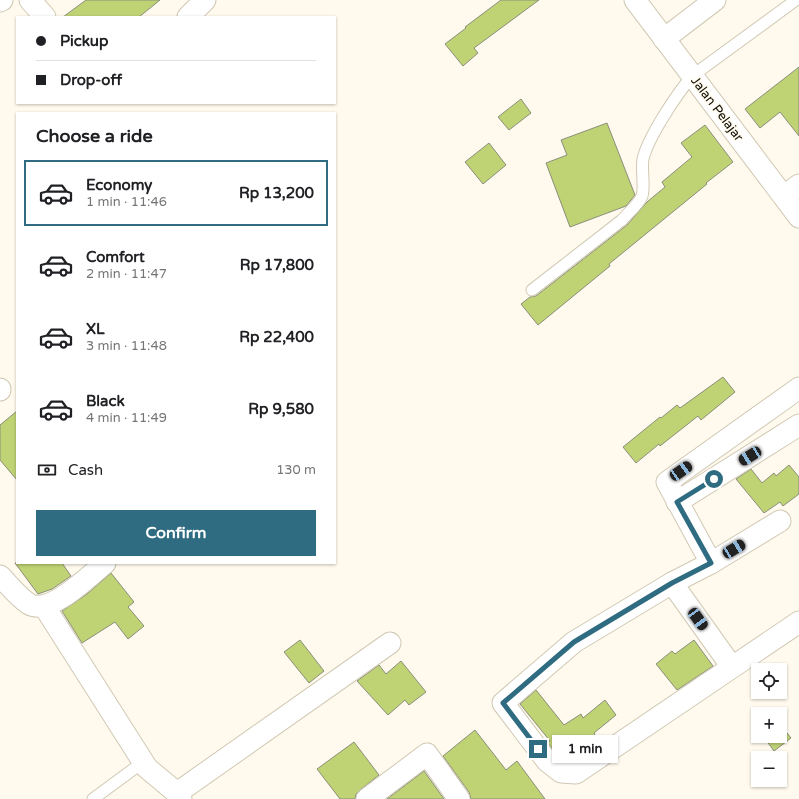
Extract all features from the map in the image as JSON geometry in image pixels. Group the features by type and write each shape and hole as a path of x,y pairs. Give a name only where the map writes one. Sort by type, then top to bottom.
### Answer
{"street":[{"path":"30,0 44,16"},
{"path":"189,16 205,0"},
{"name":"Jalan Pelajar","path":"635,0 692,76 791,190 799,217"},
{"path":"664,38 715,0"},
{"path":"711,563 677,502 668,484 668,480 799,388"},
{"path":"677,502 799,425"},
{"path":"780,521 711,563 672,583 574,642 503,703 547,761 561,772 576,772 799,622"},
{"path":"0,576 30,604 44,606 63,598 104,564"},
{"path":"672,583 732,667"},
{"path":"44,606 147,768 179,796 390,643"},
{"path":"367,799 427,754 459,799"}],"lane":[{"path":"532,290 622,220 642,196 643,158 656,130 683,87 692,76 796,0"},
{"path":"93,799 135,768 147,768"}],"building":[{"path":"86,0 160,0 140,16 64,16"},
{"path":"501,0 539,0 474,48 478,53 463,66 445,44"},
{"path":"799,67 799,136 780,112 760,128 745,109"},
{"path":"521,99 531,113 509,130 498,117"},
{"path":"607,123 635,195 626,206 570,227 546,163 567,155 561,140"},
{"path":"705,125 733,162 609,264 610,266 538,325 521,304 530,297 536,296 627,225 647,202 665,187 662,182 692,157 681,143"},
{"path":"489,143 506,165 483,184 465,162"},
{"path":"723,377 735,392 701,420 698,416 660,446 659,444 636,463 623,447 677,405 680,408"},
{"path":"16,412 16,479 0,460 0,425"},
{"path":"789,465 799,477 799,494 783,506 780,502 764,513 736,479 751,469 762,483 774,473 776,476"},
{"path":"15,563 63,564 71,576 52,589 38,594"},
{"path":"111,573 134,602 128,607 144,626 128,639 115,622 82,643 62,611 87,594"},
{"path":"300,640 324,671 309,683 284,652"},
{"path":"694,640 713,666 677,690 656,664 672,651 675,654"},
{"path":"401,661 426,692 409,705 405,700 388,715 357,681 379,665 386,674"},
{"path":"536,690 564,725 581,714 583,718 605,700 616,715 594,733 596,737 577,750 582,755 573,761 566,760 556,753 548,743 550,741 520,704"},
{"path":"475,730 506,770 517,761 545,799 471,799 469,792 443,756"},
{"path":"787,733 791,738 787,741"},
{"path":"354,742 379,775 356,794 355,799 340,799 317,769"},
{"path":"768,743 784,743 774,751"},
{"path":"424,771 444,799 387,799"}],"route":[{"path":"538,749 503,703 574,642 672,583 711,563 677,502 714,479"}]}
